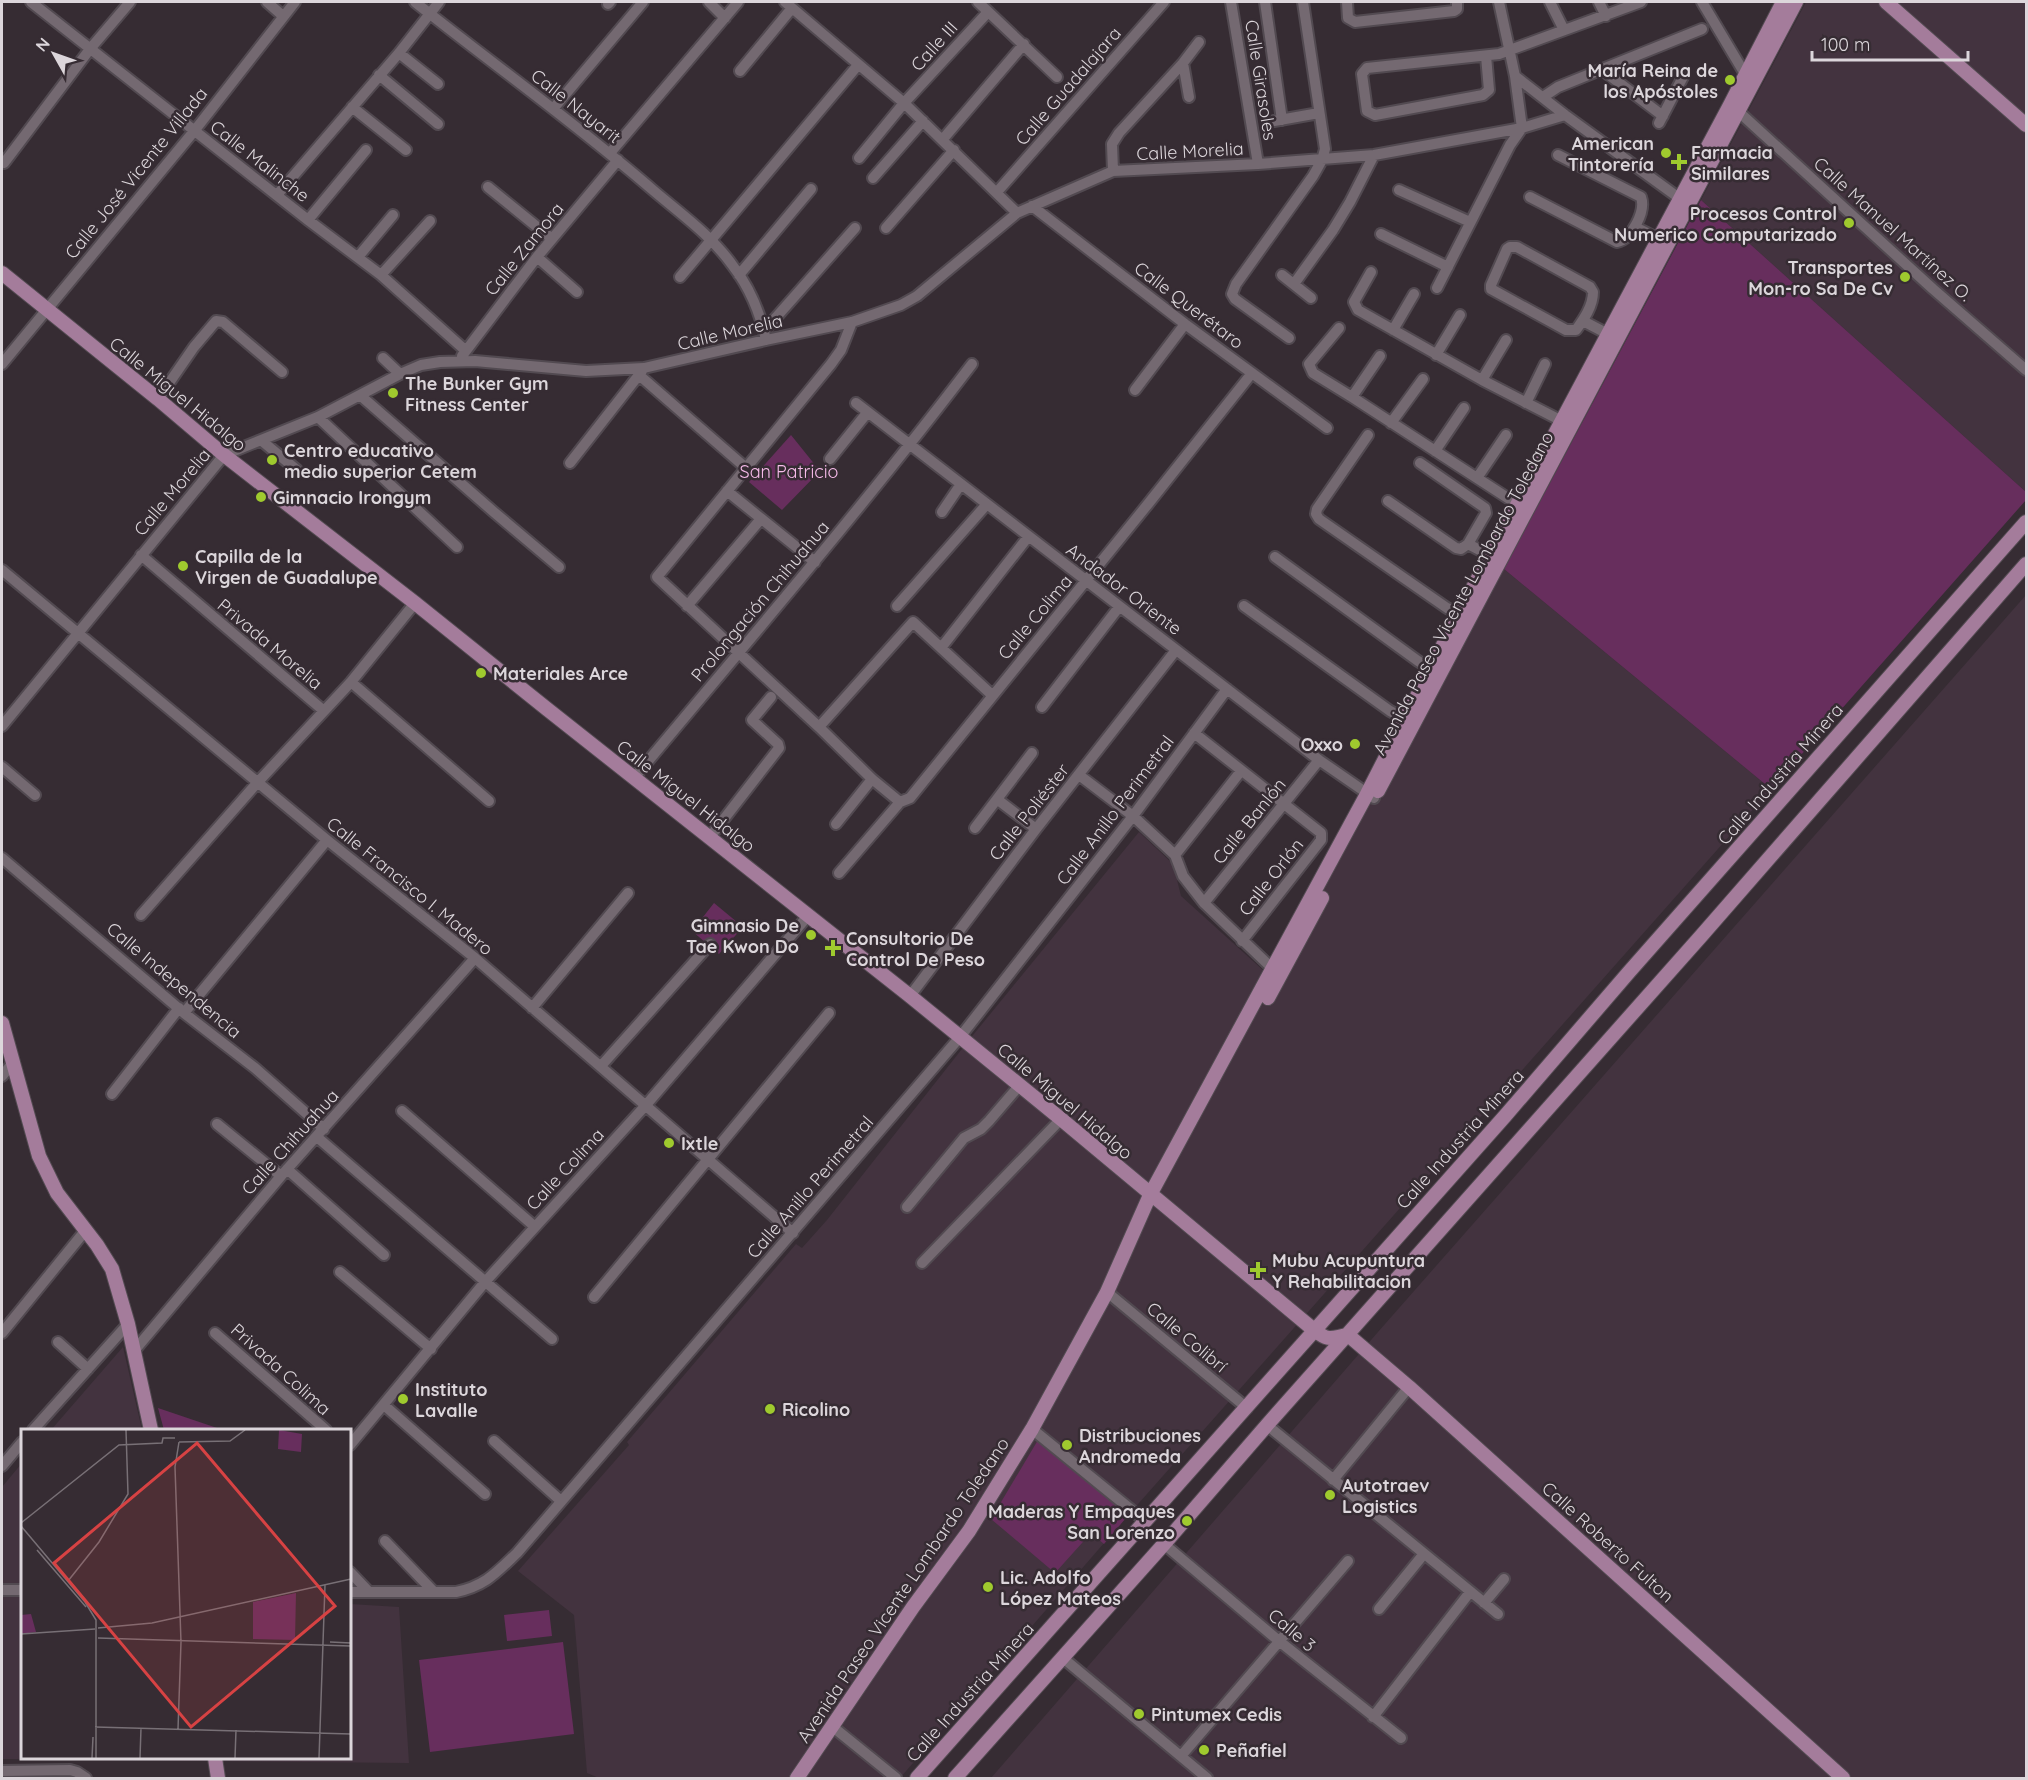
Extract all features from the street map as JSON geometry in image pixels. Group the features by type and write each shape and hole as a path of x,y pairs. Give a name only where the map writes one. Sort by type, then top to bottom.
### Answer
{"main road":[{"name":"Avenida Paseo Vicente Lombardo Toledano","path":"797,1779 913,1607 969,1531 1032,1430 1107,1292 1150,1195 1277,973 1684,201 1745,74 1783,2"},
{"name":"Avenida Paseo Vicente Lombardo Toledano","path":"1370,796 1405,719 1459,614 1495,558 1517,504 1608,333 1659,239 1739,112 1796,2"},
{"path":"1886,2 2026,125"},
{"name":"Calle Miguel Hidalgo","path":"2,273 158,399 224,456 415,603 910,996 1314,1330 1326,1339 1348,1335"},
{"name":"Calle Industria Minera","path":"955,1779 1063,1658 1095,1600 1144,1521 2026,522"},
{"name":"Calle Industria Minera","path":"917,1779 1095,1600 1164,1544 2026,564"},
{"path":"2,1023 39,1156 47,1176 112,1269 128,1324 151,1429"},
{"name":"Calle Roberto Fulton","path":"1348,1335 1409,1387 1843,1779"},
{"path":"215,1759 218,1779"}],"street":[{"name":"Calle Malinche","path":"32,2 381,275 465,350"},
{"path":"4,163 90,49 130,2"},
{"path":"267,2 283,16"},
{"name":"Calle José Vicente Villada","path":"2,364 45,309 195,130 295,2"},
{"name":"Calle Nayarit","path":"415,2 614,156 712,241 740,275 759,311 765,335"},
{"path":"277,195 399,53 439,2"},
{"path":"553,109 643,2"},
{"path":"709,2 725,18"},
{"name":"Calle Zamora","path":"459,361 465,350 552,240 614,156 738,2"},
{"path":"978,2 1057,77"},
{"name":"Calle Guadalajara","path":"997,192 1164,2"},
{"name":"Calle Girasoles","path":"1231,2 1258,164"},
{"path":"1265,2 1278,121 1319,113"},
{"path":"1289,338 1235,299 1232,294 1233,289 1322,160 1324,149 1303,2"},
{"path":"1347,2 1348,18 1355,22 1454,11 1458,6 1457,2"},
{"path":"1437,288 1510,145 1522,128 1515,76 1499,2"},
{"path":"1550,2 1564,30"},
{"path":"1599,2 1606,16"},
{"path":"1486,56 1489,90 1483,95 1375,115 1367,111 1362,74 1367,68 1486,56 1510,51 1641,2"},
{"path":"1702,2 1745,74"},
{"path":"740,71 789,5 904,103 1017,213"},
{"name":"Calle III","path":"859,158 904,103 988,12"},
{"path":"1542,97 1558,87 1702,29"},
{"path":"1113,171 1112,144 1119,133 1183,63 1199,42"},
{"path":"943,139 1024,44"},
{"path":"399,53 438,84"},
{"path":"1183,63 1189,97"},
{"path":"680,277 858,65"},
{"path":"1601,69 1661,119 1685,73"},
{"path":"379,75 438,124"},
{"path":"1515,76 1684,201"},
{"path":"352,107 406,150"},
{"name":"Calle Manuel Martínez O.","path":"1739,112 1933,289 2026,370"},
{"name":"Calle Morelia","path":"2,726 224,456 318,417 422,365 475,361 586,371 642,372 765,335 852,322 901,305 917,296 1017,213 1113,171 1258,164 1374,155 1522,128 1565,115"},
{"path":"873,178 923,121"},
{"path":"308,220 366,150"},
{"path":"886,228 954,150"},
{"path":"1294,284 1334,230 1374,155"},
{"path":"1530,197 1617,242 1625,239 1635,227 1643,204 1641,197 1558,155"},
{"path":"488,187 552,240"},
{"path":"740,275 811,189"},
{"path":"1399,190 1470,222"},
{"name":"Calle Querétaro","path":"1032,206 1185,324 1327,428"},
{"path":"358,257 393,215"},
{"path":"381,275 430,220"},
{"path":"1635,227 1659,239"},
{"path":"765,335 855,228"},
{"path":"1381,234 1448,267"},
{"path":"1517,247 1590,287 1593,296 1583,321 1576,330 1572,332 1566,330 1491,289 1507,249 1517,247"},
{"path":"537,257 578,292"},
{"path":"1371,272 1354,302 1358,310 1436,355 1562,421"},
{"path":"1282,274 1311,298"},
{"path":"1393,330 1414,294"},
{"path":"1436,355 1460,315"},
{"path":"158,399 194,347 216,321 223,322 282,372"},
{"path":"1583,321 1608,333"},
{"path":"852,322 841,350 831,364 657,577 872,779 905,800"},
{"path":"1135,390 1185,324"},
{"path":"1339,328 1309,364 1313,374 1517,504"},
{"path":"1482,380 1506,340"},
{"path":"1352,397 1380,356"},
{"path":"383,358 400,374"},
{"name":"Prolongación Chihuahua","path":"634,778 815,562 972,364"},
{"path":"1526,403 1545,364"},
{"path":"570,463 642,372 746,468"},
{"name":"Calle Colima","path":"839,873 905,800 1086,582 1252,374"},
{"path":"1391,423 1423,379"},
{"path":"361,396 560,567"},
{"name":"Andador Oriente","path":"856,403 1086,582 1319,760 1370,796"},
{"path":"1435,451 1464,408"},
{"path":"830,459 867,413"},
{"path":"318,417 457,547"},
{"path":"1368,435 1316,514 1319,519 1459,614"},
{"path":"1477,478 1506,435"},
{"path":"262,441 297,470"},
{"path":"1388,501 1456,548 1461,549 1468,544 1486,513 1485,508 1420,463"},
{"path":"942,512 961,484"},
{"path":"727,491 760,520 815,562"},
{"path":"897,606 987,504"},
{"path":"687,606 760,520"},
{"path":"941,648 1028,537"},
{"path":"1468,544 1495,558"},
{"name":"Privada Morelia","path":"141,555 324,711"},
{"path":"1275,557 1418,662 1431,669"},
{"name":"Calle Francisco I. Madero","path":"2,570 257,783 475,958 793,1233"},
{"path":"141,915 257,783 351,682 415,603"},
{"path":"1244,606 1390,711 1405,719"},
{"path":"1042,707 1119,607"},
{"path":"819,727 913,622 992,695"},
{"name":"Calle Poliéster","path":"910,996 1036,829 1176,650"},
{"path":"351,682 489,801"},
{"name":"Calle Anillo Perimetral","path":"351,1592 456,1592 481,1585 517,1553 960,1037 1133,816 1227,689"},
{"path":"710,837 779,748 778,744 752,720 771,697"},
{"path":"1194,734 1283,804"},
{"path":"975,828 1032,753"},
{"name":"Calle Banlón","path":"1204,903 1319,760"},
{"path":"2,767 35,795"},
{"path":"1175,855 1241,771"},
{"path":"1079,775 1133,816 1175,855 1183,876 1204,903 1277,973"},
{"path":"836,824 872,779"},
{"path":"998,800 1036,829"},
{"name":"Calle Orlón","path":"1242,941 1321,840 1322,835 1319,831 1283,804"},
{"path":"112,1094 327,840"},
{"name":"Calle Independencia","path":"2,858 182,1011 255,1068 320,1133 485,1282 552,1339"},
{"path":"532,1008 628,893"},
{"name":"Calle Colima","path":"351,1444 485,1282 646,1105 807,916"},
{"path":"601,1066 710,944"},
{"name":"Calle Chihuahua","path":"134,1351 284,1172 475,958"},
{"path":"594,1297 829,1013"},
{"path":"2,1076 12,1064"},
{"path":"907,1207 964,1138 981,1129 1019,1086"},
{"path":"402,1111 534,1226"},
{"path":"922,1263 1061,1119"},
{"path":"217,1124 284,1172 384,1255"},
{"path":"2,1333 85,1231"},
{"path":"340,1272 431,1349"},
{"name":"Calle Colibrí","path":"1107,1292 1246,1408"},
{"path":"35,1429 128,1324"},
{"name":"Privada Colima","path":"215,1333 324,1429"},
{"path":"58,1342 88,1369"},
{"path":"1333,1480 1409,1387"},
{"path":"384,1405 485,1494"},
{"path":"1267,1425 1498,1614"},
{"path":"1032,1430 1144,1521"},
{"path":"494,1441 561,1501"},
{"path":"2,1466 21,1443"},
{"path":"385,1541 433,1591"},
{"name":"Calle 3","path":"1164,1544 1401,1738"},
{"path":"1379,1608 1424,1555"},
{"path":"1181,1756 1348,1561"},
{"path":"351,1573 369,1592"},
{"path":"1484,1603 1504,1579"},
{"path":"2,1590 21,1590"},
{"path":"1373,1717 1470,1592"},
{"path":"1063,1658 1207,1779"},
{"path":"833,1727 896,1779"},
{"path":"2,1771 70,1770 86,1779"}],"shaded area":[{"path":"1806,2 2026,2 2026,492 1701,200"},
{"path":"1504,569 1771,789 1131,1512 900,1778 599,1778 587,1773 574,1615 518,1571 629,1445 627,1442 796,1244 802,1248 827,1220 969,1040 1139,832 1173,864 1181,896 1264,971"},
{"path":"2026,595 2026,1778 991,1778 1378,1332"},
{"path":"123,1347 142,1429 52,1429"},
{"path":"21,1464 21,1759 351,1759 351,1604 399,1607 409,1763 2,1759 2,1487"}],"green space":[{"path":"1701,200 2026,492 2026,500 1771,789 1504,569"},
{"name":"San Patricio","path":"791,435 820,471 782,510 749,482"},
{"path":"714,903 743,927 719,954 692,931"},
{"path":"158,1408 220,1429 164,1429"},
{"path":"1038,1440 1131,1512 1104,1544 1091,1533 1055,1573 991,1519"},
{"path":"549,1610 552,1636 507,1641 504,1615"},
{"path":"563,1642 574,1734 430,1752 419,1660"}],"place":[{"name":"María Reina de los Apóstoles","path":"1730,80"},
{"name":"American Tintorería","path":"1666,153"},
{"name":"Farmacia Similares","path":"1679,162"},
{"name":"Procesos Control Numerico Computarizado","path":"1849,223"},
{"name":"Transportes Mon-ro Sa De Cv","path":"1905,277"},
{"name":"The Bunker Gym Fitness Center","path":"393,393"},
{"name":"Centro educativo medio superior Cetem","path":"272,460"},
{"name":"Gimnacio Irongym","path":"261,497"},
{"name":"Capilla de la Virgen de Guadalupe","path":"183,566"},
{"name":"Materiales Arce","path":"481,673"},
{"name":"Oxxo","path":"1355,744"},
{"name":"Gimnasio De Tae Kwon Do","path":"811,935"},
{"name":"Consultorio De Control De Peso","path":"833,948"},
{"name":"Ixtle","path":"669,1143"},
{"name":"Mubu Acupuntura Y Rehabilitacion","path":"1258,1270"},
{"name":"Instituto Lavalle","path":"403,1399"},
{"name":"Ricolino","path":"770,1409"},
{"name":"Distribuciones Andromeda","path":"1067,1445"},
{"name":"Autotraev Logistics","path":"1330,1495"},
{"name":"Maderas Y Empaques San Lorenzo","path":"1187,1521"},
{"name":"Lic. Adolfo López Mateos","path":"988,1587"},
{"name":"Pintumex Cedis","path":"1139,1714"},
{"name":"Peñafiel","path":"1204,1750"}]}
